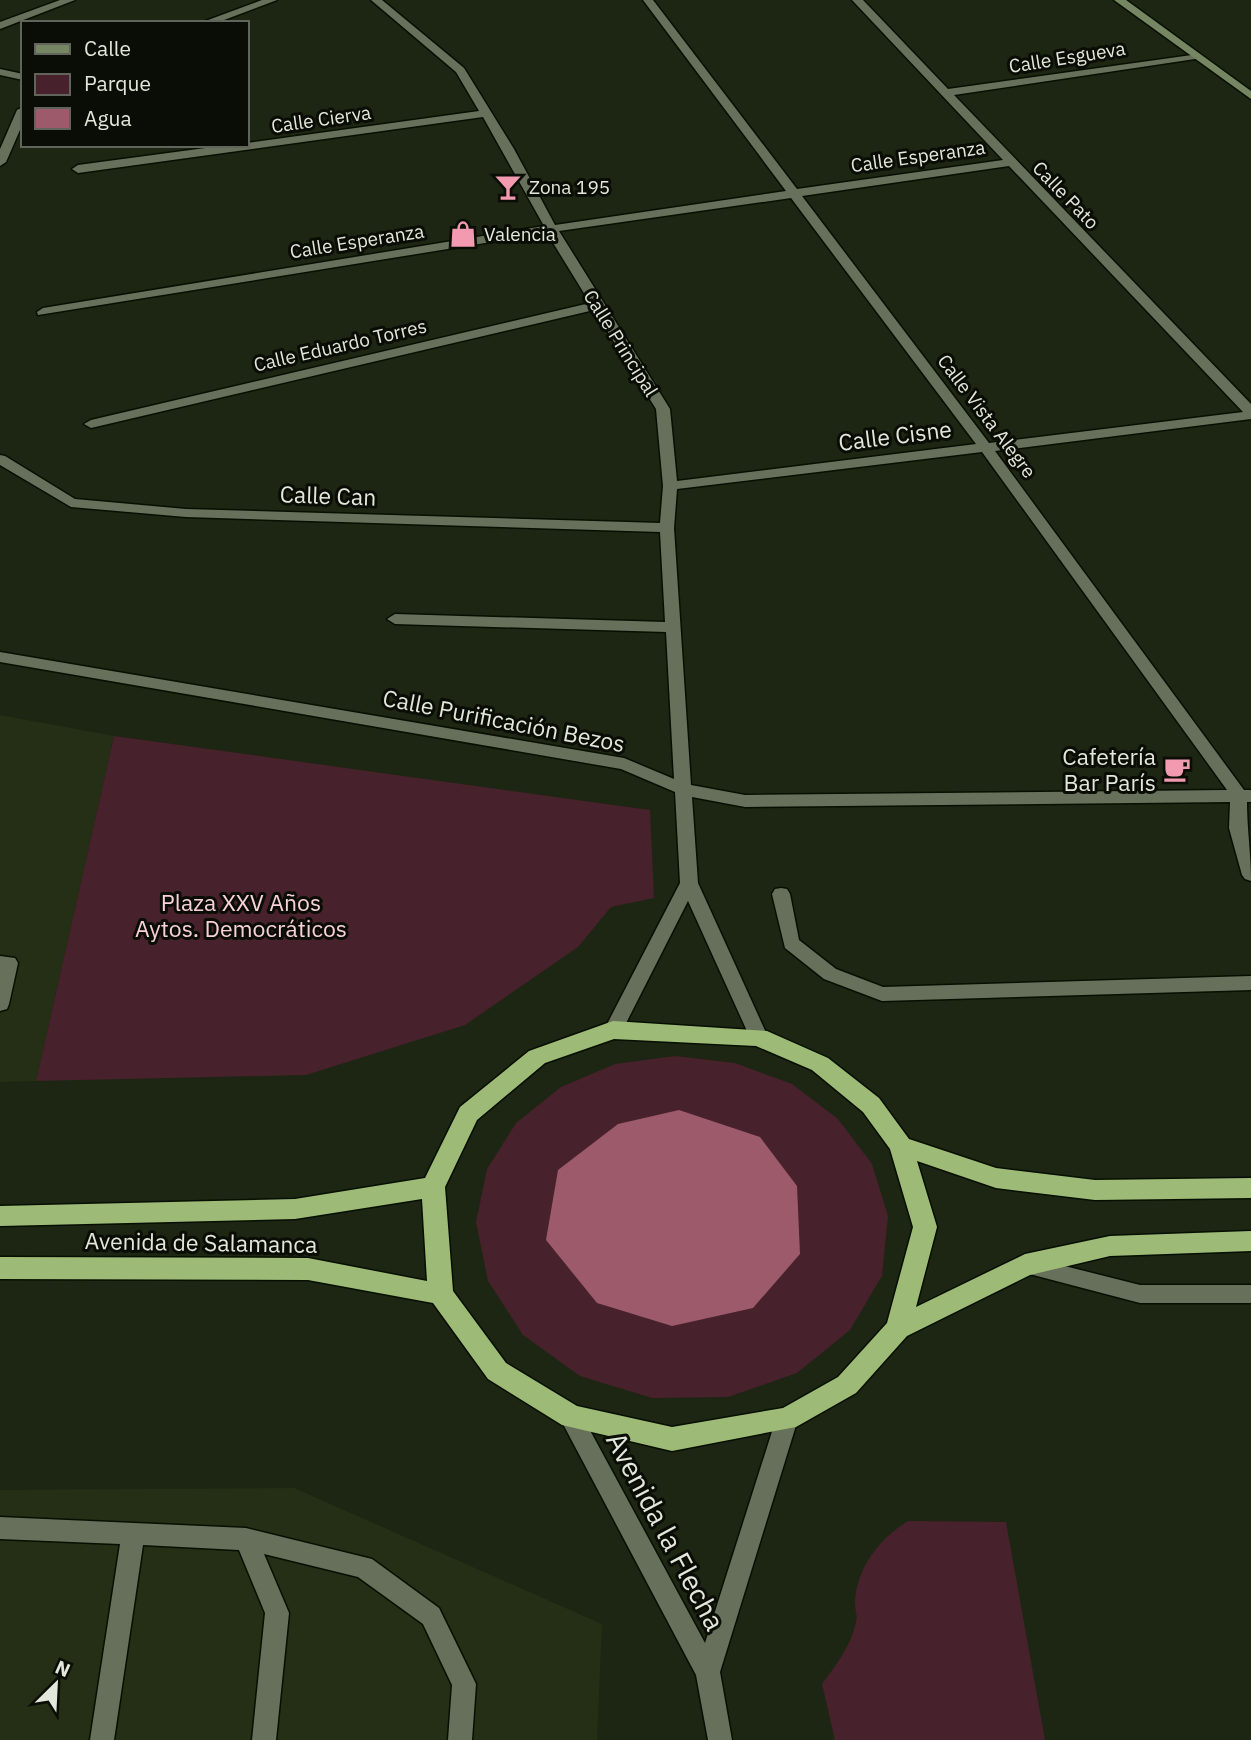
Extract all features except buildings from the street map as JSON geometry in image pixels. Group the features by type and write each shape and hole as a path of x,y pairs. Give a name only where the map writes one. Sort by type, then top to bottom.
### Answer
{"highway":[{"path":"898,1328 925,1227 901,1146 871,1105 820,1064 759,1037 613,1030 537,1058 468,1115 433,1187 441,1294 497,1371 571,1418 672,1439 787,1419 846,1385 898,1328 1025,1265 1110,1246 1251,1241"},
{"path":"901,1146 996,1178 1095,1190 1251,1188"},
{"name":"Avenida de Salamanca","path":"0,1216 295,1209 433,1187"},
{"name":"Avenida de Salamanca","path":"0,1268 308,1269 441,1294"}],"street":[{"path":"0,26 70,0"},
{"path":"211,21 272,0"},
{"name":"Calle Principal","path":"376,0 460,70 484,114 508,149 550,229 663,409 670,486 667,528 689,883 759,1037"},
{"name":"Calle Vista Alegre","path":"648,0 1245,796"},
{"name":"Calle Pato","path":"857,0 1251,414"},
{"path":"1119,0 1251,96"},
{"name":"Calle Esgueva","path":"945,93 1195,55"},
{"path":"0,72 21,77"},
{"name":"Calle Cierva","path":"248,146 484,114"},
{"path":"0,162 21,115"},
{"name":"Calle Cierva","path":"78,169 240,147"},
{"name":"Calle Esperanza","path":"43,312 550,229 1010,162"},
{"name":"Calle Eduardo Torres","path":"91,424 597,305"},
{"name":"Calle Cisne","path":"670,486 1251,414"},
{"name":"Calle Can","path":"0,459 71,503 186,513 667,528"},
{"path":"395,619 673,627"},
{"name":"Calle Purificación Bezos","path":"0,657 624,764 683,789 745,802 1245,796"},
{"path":"1245,796 1238,828 1251,875"},
{"path":"613,1030 689,883"},
{"path":"780,894 791,943 830,974 882,994 1251,983"},
{"path":"0,963 9,963 0,1004"},
{"path":"1025,1265 1140,1294 1251,1294"},
{"name":"Avenida la Flecha","path":"571,1418 708,1672 720,1740"},
{"name":"Avenida la Flecha","path":"708,1672 787,1419"},
{"path":"0,1528 246,1539 364,1567 431,1616 464,1685 460,1740"},
{"path":"102,1740 133,1534"},
{"path":"246,1539 276,1612 264,1740"}],"shaded area":[{"path":"0,715 114,736 36,1081 0,1082"},
{"path":"294,1488 602,1624 597,1740 0,1740 0,1490"}],"green space":[{"name":"Plaza XXV Años Aytos. Democráticos","path":"114,736 650,810 654,898 611,907 578,947 465,1025 306,1075 36,1081"},
{"path":"675,1056 735,1063 792,1084 838,1119 872,1164 888,1216 882,1276 850,1330 797,1373 728,1397 652,1398 580,1376 523,1335 488,1281 476,1222 487,1169 516,1123 561,1087 615,1064"},
{"path":"908,1521 1006,1522 1045,1740 835,1740 822,1684 842,1655 854,1631 857,1588 866,1565 888,1536"}],"water":[{"path":"679,1110 760,1137 797,1186 800,1254 753,1308 672,1326 597,1303 546,1240 558,1170 618,1124"}],"place":[{"name":"Zona 195","path":"508,187"},
{"name":"Valencia","path":"463,234"},
{"name":"Cafetería Bar París","path":"1177,769"}]}
